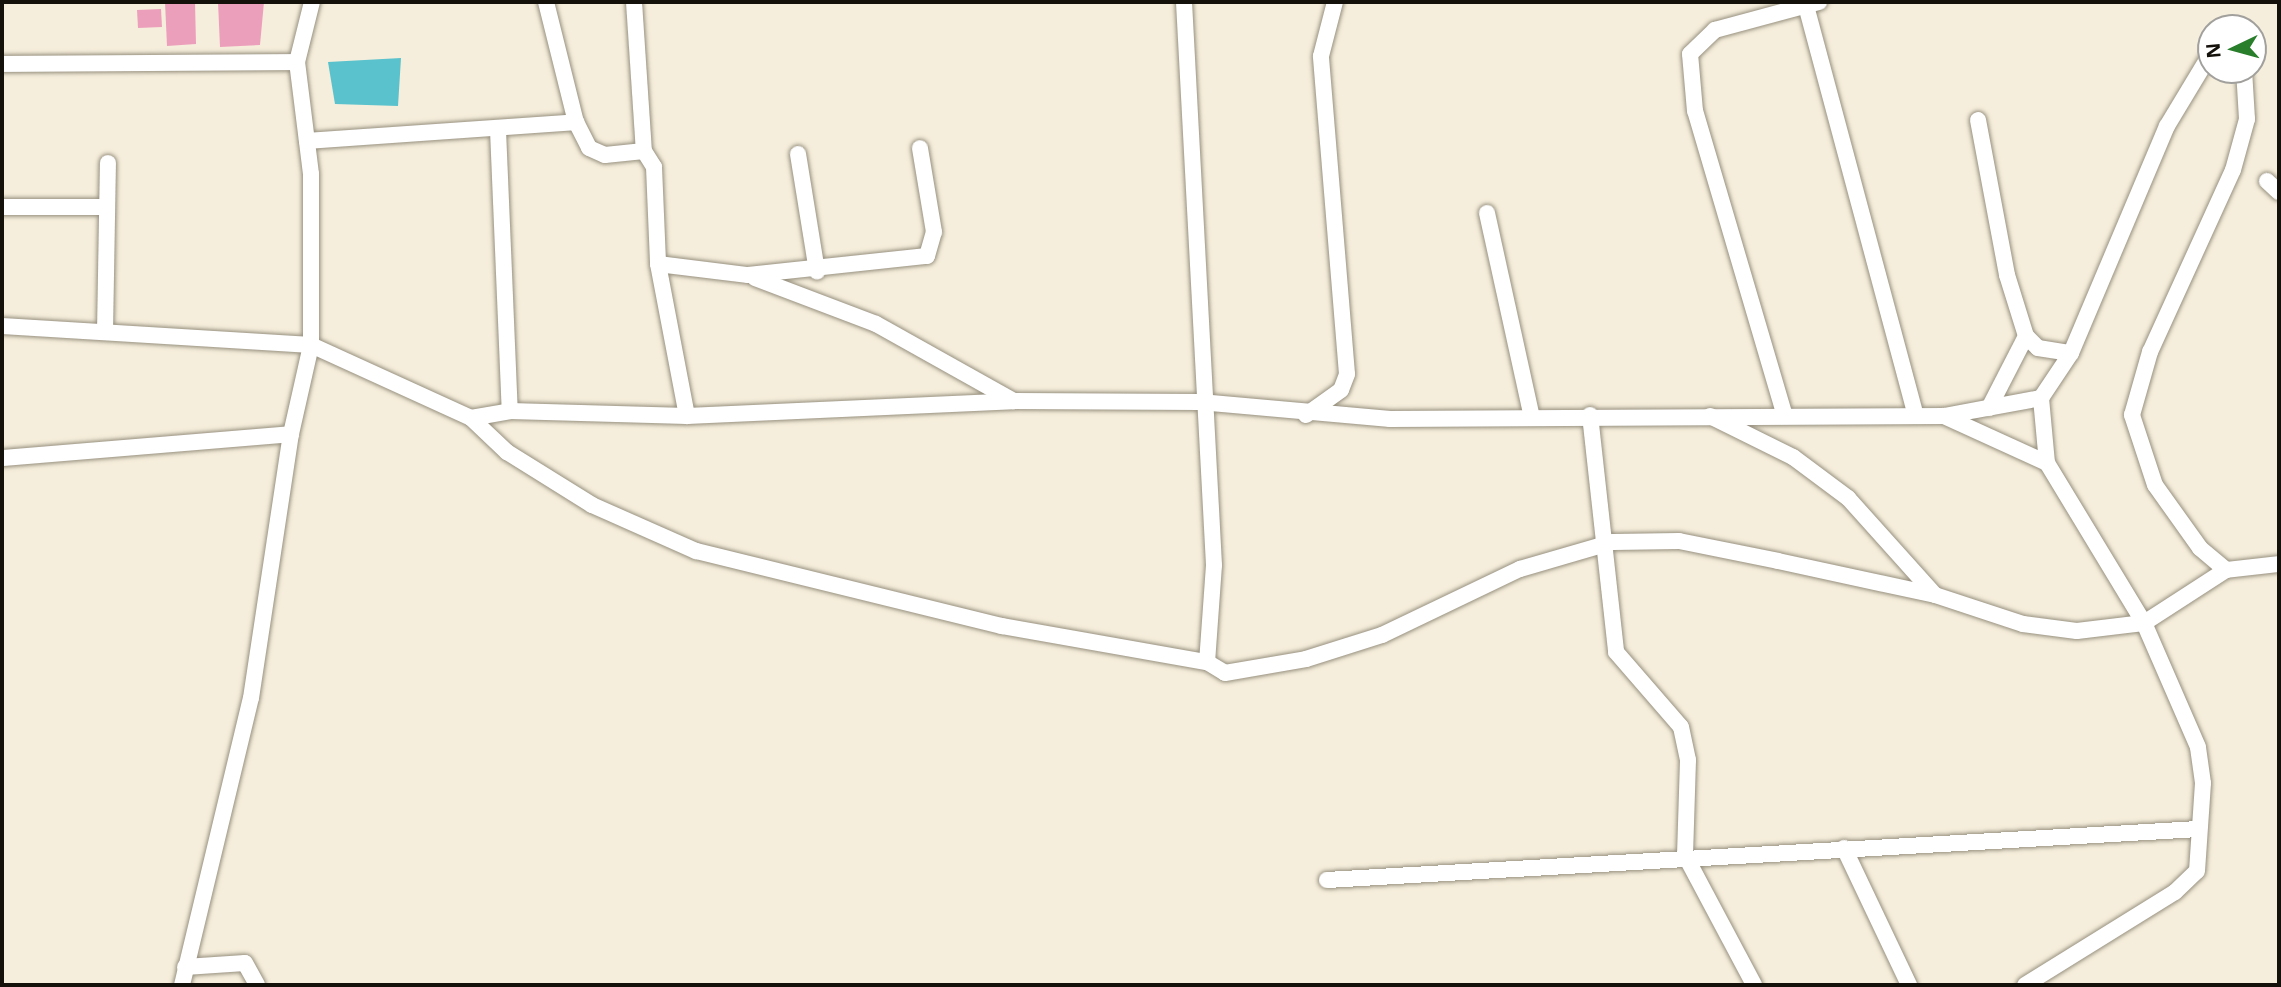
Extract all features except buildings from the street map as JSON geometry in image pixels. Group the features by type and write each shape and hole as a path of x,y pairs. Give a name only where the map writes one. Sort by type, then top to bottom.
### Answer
{"street":[{"path":"182,985 251,698 291,434 312,345 307,141 297,62 313,2"},
{"path":"546,2 576,122 597,151 644,151"},
{"path":"634,2 644,151 657,185 658,264 687,416"},
{"path":"1184,2 1200,402 1214,565 1207,662"},
{"path":"1306,415 1341,390 1347,374 1321,56 1335,2"},
{"path":"1784,413 1695,111 1690,54 1714,30 1810,3 1915,414"},
{"path":"2,64 297,62"},
{"path":"2025,985 2187,883 2201,856 2197,829 2203,783 2198,747 2144,623 2047,463 2041,398 2071,353 2167,126 2197,76"},
{"path":"2226,570 2200,548 2155,485 2132,415 2150,352 2233,170 2247,119 2245,84"},
{"path":"1978,120 2007,275 2026,336 2038,348 2071,353"},
{"path":"307,141 498,130 576,122"},
{"path":"498,130 510,411"},
{"path":"658,264 748,275 817,271 928,256 934,232 920,148"},
{"path":"798,154 817,271"},
{"path":"105,332 108,163"},
{"path":"2,207 107,206"},
{"path":"1487,213 1532,416"},
{"path":"748,275 876,324 1014,401"},
{"path":"2,326 312,345 471,418 508,452 592,505 696,551 1002,626 1207,662 1225,673 1306,659 1382,635 1520,569 1602,545 1679,541 1935,595 2037,626 2077,631 2144,623 2226,570 2279,564"},
{"path":"1989,408 2026,336"},
{"path":"471,418 510,411 687,416 1014,401 1200,402 1306,415 1784,413 1944,416 2041,398"},
{"path":"1703,413 1793,457 1848,498 1935,595"},
{"path":"1590,415 1602,545 1616,652 1672,712 1686,742 1685,855 1754,985"},
{"path":"1944,416 2047,463"},
{"path":"2,458 291,434"},
{"path":"1327,880 1685,855 2197,829"},
{"path":"1844,848 1909,985"},
{"path":"185,967 245,963 257,985"}],"water":[{"path":"401,58 398,106 335,104 328,62"}]}
